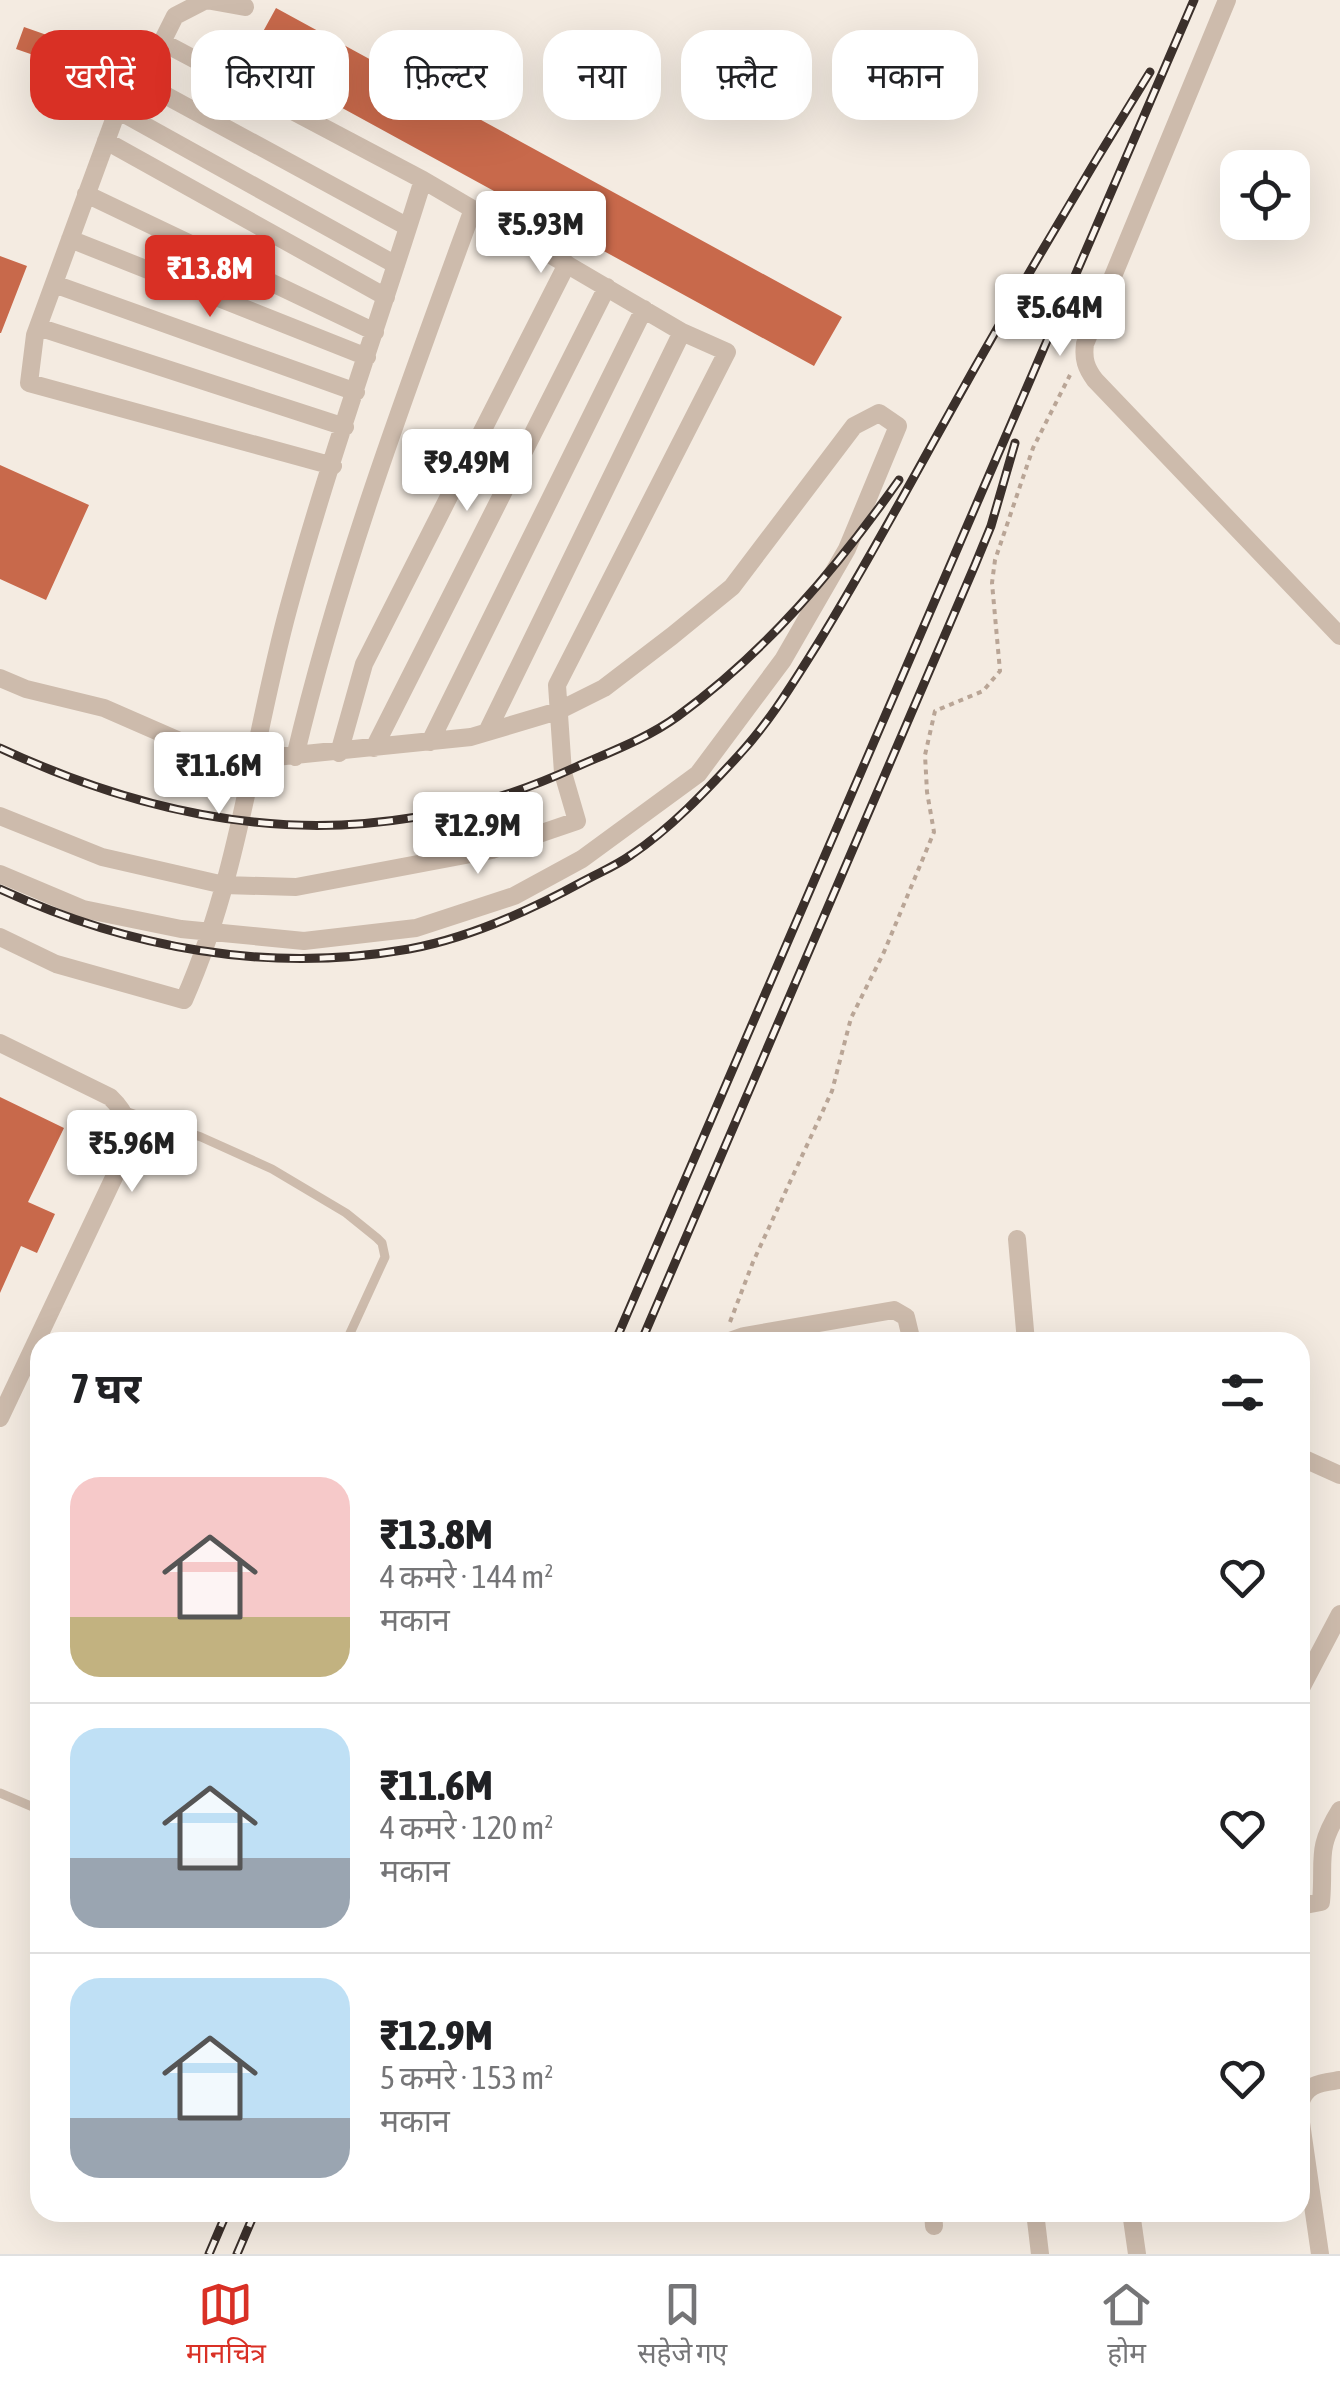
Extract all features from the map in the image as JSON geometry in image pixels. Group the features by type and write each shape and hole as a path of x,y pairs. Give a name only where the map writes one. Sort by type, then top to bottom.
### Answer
{"street":[{"path":"0,816 102,857 224,886 296,887 492,850 578,822 563,774 558,685 727,352 682,332 422,180 162,42 176,16 206,0 245,6"},
{"path":"1227,0 1083,354 1086,368 1095,380 1340,636"},
{"path":"171,98 408,227"},
{"path":"113,120 38,327 30,384 333,466"},
{"path":"135,120 396,265"},
{"path":"106,140 386,297"},
{"path":"0,937 56,964 184,1000 211,933 224,886 256,760 288,607 422,180"},
{"path":"86,194 375,332"},
{"path":"294,757 312,682 382,459 473,209"},
{"path":"70,239 367,357"},
{"path":"339,752 364,664 567,264"},
{"path":"54,284 356,392"},
{"path":"374,748 607,287"},
{"path":"430,742 644,309"},
{"path":"38,327 345,427"},
{"path":"487,732 682,332"},
{"path":"0,678 26,689 104,708 191,746 256,760 430,742 487,732 558,711 604,688 732,587 854,426 879,413 898,426 847,549 783,660 698,774 582,858 514,896 416,928 304,941 211,933 83,908 0,874"},
{"path":"0,1043 110,1097 125,1111 130,1128 126,1152 41,1332"},
{"path":"1017,1239 1025,1332"},
{"path":"820,1332 894,1310 906,1317 910,1332"},
{"path":"0,1418 30,1355"},
{"path":"1310,1462 1340,1475"},
{"path":"1310,1668 1340,1614"},
{"path":"1310,1904 1321,1902 1321,1852 1326,1832 1340,1810"},
{"path":"1310,2086 1340,2080"},
{"path":"1310,2185 1320,2254"},
{"path":"1035,2222 1040,2254"},
{"path":"1132,2222 1136,2254"}],"lane":[{"path":"125,1111 216,1142 272,1169 346,1214 382,1243 385,1257 351,1332"},
{"path":"0,1794 30,1806"}],"path":[{"path":"729,1332 730,1319 753,1262 832,1092 851,1018 884,952 934,832 926,792 925,755 935,711 983,691 1000,670 992,583 995,560 1033,448 1083,354"}],"building":[{"path":"276,8 316,30 264,30"},
{"path":"24,27 33,30 30,54 16,49"},
{"path":"349,48 369,59 369,120 481,120 842,317 814,366 349,112"},
{"path":"0,256 27,266 1,333 0,333"},
{"path":"0,465 89,505 46,600 0,579"},
{"path":"0,1097 64,1128 28,1202 55,1214 37,1253 21,1246 0,1293"}],"railway":[{"path":"619,1332 1194,0"},
{"path":"0,889 49,910 148,941 251,957 356,956 431,944 498,922 613,866 645,845 687,809 738,756 790,688 861,572 1037,259 1150,72"},
{"path":"645,1332 975,565 991,526 1015,443"},
{"path":"0,748 72,778 143,801 215,817 286,825 358,824 430,815 503,796 642,738 710,691 798,607 899,480"},
{"path":"209,2254 223,2222"},
{"path":"237,2254 251,2222"}]}
